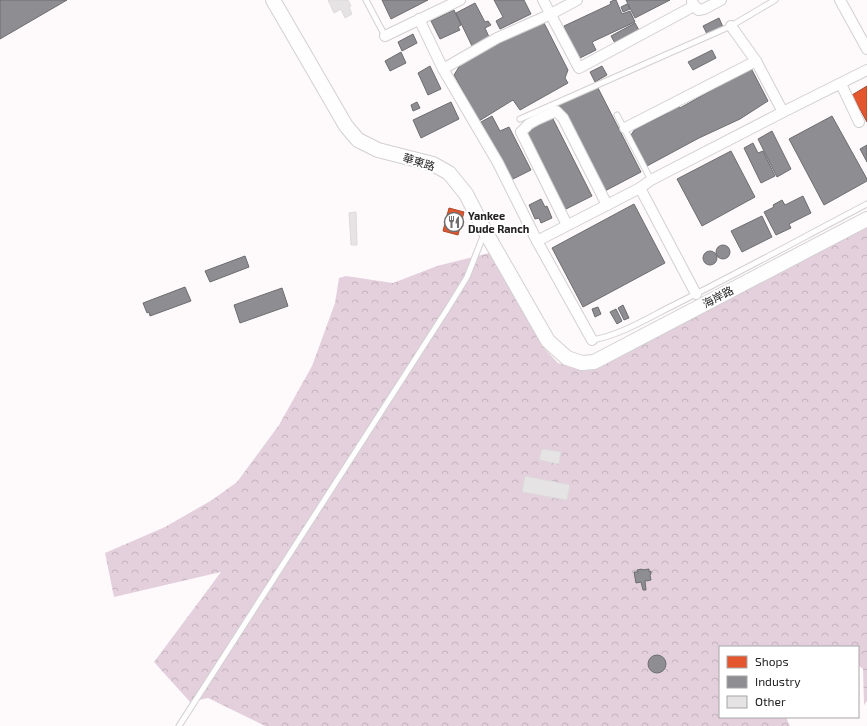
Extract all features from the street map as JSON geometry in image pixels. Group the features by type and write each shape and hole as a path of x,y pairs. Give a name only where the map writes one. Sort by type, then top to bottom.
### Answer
{"main road":[{"name":"華東路","path":"273,0 346,126 358,140 378,150 433,164 449,173 466,194 485,231 548,341 567,358"},
{"name":"海岸路","path":"567,358 582,363 594,362 867,219"}],"street":[{"path":"385,36 460,0"},
{"path":"543,0 579,68 692,3 698,10 704,9 721,0"},
{"path":"443,69 497,38 551,14 577,0"},
{"path":"840,0 867,48"},
{"path":"420,19 443,69 498,163 537,241 592,340"},
{"path":"731,26 756,61 783,112"},
{"path":"625,128 756,61"},
{"path":"537,241 640,188 651,180 867,70"},
{"path":"841,84 859,122"},
{"path":"567,225 521,132 529,124 536,120 556,111 563,118 607,205"},
{"path":"640,188 696,294"}],"lane":[{"path":"366,0 385,36"},
{"path":"520,119 731,26 776,0"},
{"path":"618,115 651,180"},
{"path":"592,340 602,338 627,328 696,294 867,204"},
{"path":"179,726 464,283 485,231"}],"green space":[{"path":"867,225 867,701 864,705 863,669 859,666 859,646 719,646 719,718 786,718 790,726 265,726 208,698 190,702 154,662 221,572 114,597 105,553 165,527 212,500 237,482 279,425 312,366 335,303 339,278 346,276 393,283 437,266 489,253 544,348 558,363 585,371"}],"building: Shops":[{"path":"867,86 867,122 852,95"},
{"name":"Yankee Dude Ranch","path":"449,208 464,212 458,235 443,231"}],"building: Industry":[{"path":"0,0 67,0 0,39"},
{"path":"382,0 428,0 391,19"},
{"path":"494,0 524,0 531,14 500,29 496,21 503,17"},
{"path":"616,0 622,14 630,11 635,22 592,42 596,50 578,59 564,26 611,4 610,2"},
{"path":"626,0 670,0 635,18"},
{"path":"475,3 485,22 488,21 491,25 485,28 489,37 472,46 456,13"},
{"path":"627,4 630,9 623,12 621,7"},
{"path":"454,10 461,25 458,27 460,30 440,39 431,21"},
{"path":"719,18 723,27 707,34 703,26"},
{"path":"543,21 568,70 565,78 568,83 520,110 513,100 479,121 454,75 462,62"},
{"path":"635,23 640,32 616,45 611,36"},
{"path":"413,34 417,43 402,51 398,42"},
{"path":"712,50 716,58 693,70 688,62"},
{"path":"401,52 406,63 390,71 385,61"},
{"path":"430,66 441,89 428,95 418,73"},
{"path":"602,66 607,75 595,82 590,72"},
{"path":"751,68 768,101 740,119 699,138 647,166 631,135 635,129 668,113 667,110 678,105 680,108"},
{"path":"597,86 641,172 603,192 559,105"},
{"path":"417,102 420,108 413,111 411,105"},
{"path":"451,102 459,119 421,138 413,120"},
{"path":"492,116 500,131 509,127 531,170 511,180 481,122"},
{"path":"832,116 867,181 824,205 789,139"},
{"path":"552,117 592,196 564,210 524,131"},
{"path":"772,131 791,169 777,177 758,139"},
{"path":"753,143 758,153 763,151 775,176 761,183 744,148"},
{"path":"867,145 867,162 860,149"},
{"path":"731,151 755,197 702,226 677,179"},
{"path":"803,196 811,213 789,224 791,228 776,235 764,212 774,207 773,205 782,200 785,205"},
{"path":"541,199 545,207 547,206 552,218 541,223 539,218 535,219 529,205"},
{"path":"634,204 665,263 583,307 552,248"},
{"path":"762,216 772,237 742,252 731,231"},
{"path":"723,245 728,247 730,252 728,257 723,259 718,257 716,252 718,247"},
{"path":"710,251 715,253 717,258 715,263 710,265 705,263 703,258 705,253"},
{"path":"245,256 249,267 210,282 205,271"},
{"path":"185,287 191,301 150,316 149,312 147,313 143,303"},
{"path":"282,288 288,306 240,323 234,305"},
{"path":"623,305 629,318 624,320 618,308"},
{"path":"598,307 601,314 595,317 592,309"},
{"path":"616,309 622,321 617,324 610,312"},
{"path":"649,569 649,572 651,571 651,580 645,581 646,590 643,590 641,582 636,583 634,572 638,572 637,570"},
{"path":"657,655 663,658 666,664 663,670 657,673 651,670 648,664 651,658"}],"building: Other":[{"path":"328,0 348,0 351,6 349,7 352,14 345,18 341,9 334,13"},
{"path":"356,212 357,245 351,245 349,213"},
{"path":"542,449 561,452 559,464 539,460"},
{"path":"525,476 570,485 567,500 522,492"}],"place":[{"name":"Yankee Dude Ranch","path":"454,222"}]}
